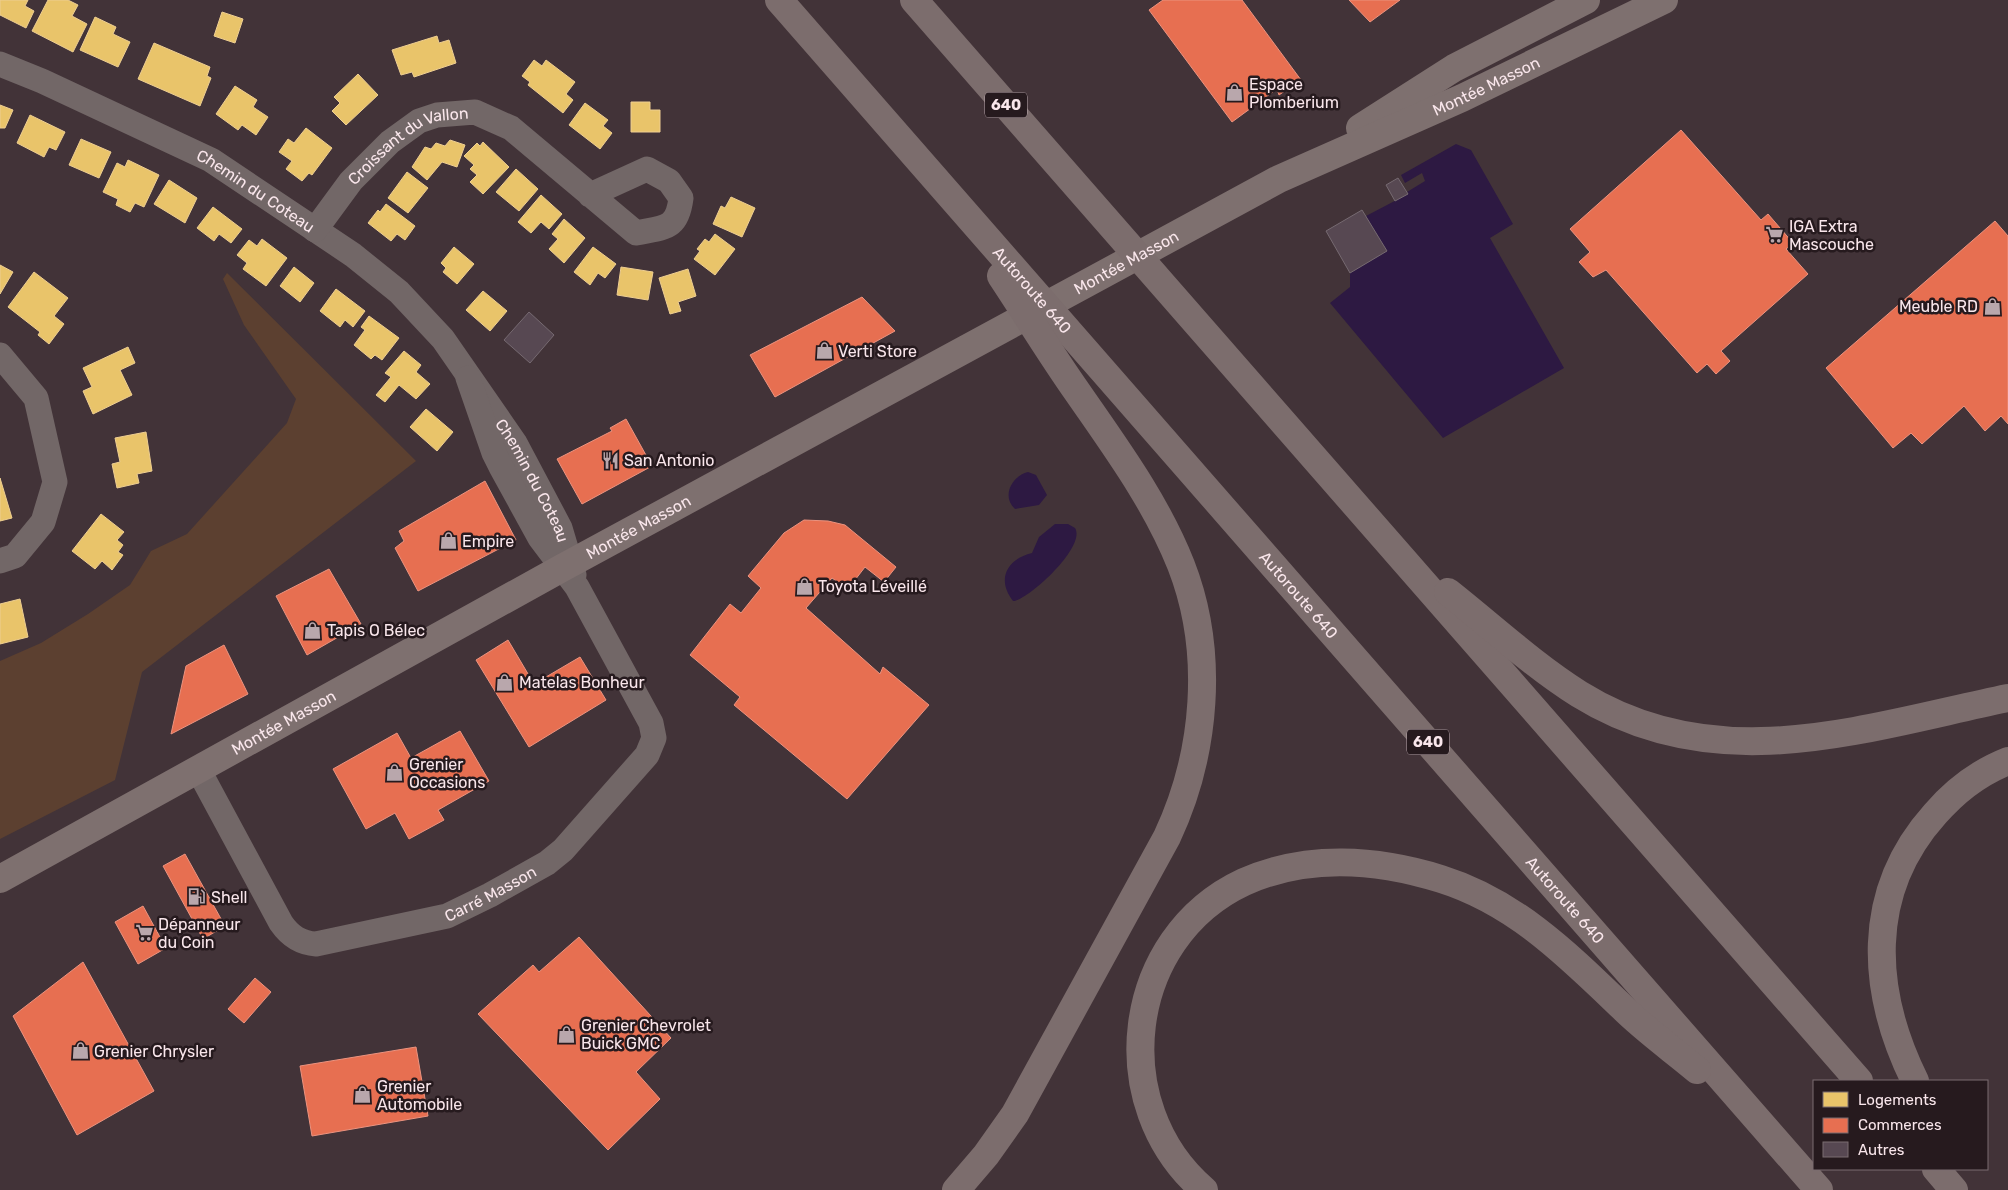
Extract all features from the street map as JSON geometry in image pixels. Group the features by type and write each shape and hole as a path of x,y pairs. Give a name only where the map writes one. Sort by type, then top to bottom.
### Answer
{"highway":[{"path":"779,0 949,195 998,260 1068,377 1135,477 1160,521 1181,565 1194,608 1201,654 1201,699 1196,748 1177,816 1157,857 1015,1114 986,1155 956,1190"},
{"name":"640","path":"914,0 1858,1080"},
{"name":"Autoroute 640","path":"998,260 1092,358 1819,1190"},
{"path":"1391,546 1543,668 1580,694 1617,714 1683,735 1741,742 1806,740 2008,698"},
{"path":"1915,1080 1894,1031 1883,985 1880,950 1888,898 1909,849 1930,820 1970,782 2008,761"},
{"path":"1204,1190 1175,1160 1155,1124 1148,1106 1143,1087 1140,1051 1142,1015 1147,998 1157,972 1169,949 1189,923 1212,902 1243,883 1259,876 1278,870 1317,863 1356,863 1415,872 1459,885 1494,902 1533,927 1569,956 1624,1009 1764,1126"},
{"path":"1937,1170 1954,1190"},
{"path":"1957,1170 1966,1190"}],"main road":[{"name":"Montée Masson","path":"0,879 198,769 570,573 1279,179 1454,68 1586,0"},
{"name":"Montée Masson","path":"1279,179 1462,98 1664,0"}],"street":[{"name":"Chemin du Coteau","path":"0,64 42,81 211,160 358,259 408,300 443,339 468,378 494,453 540,538 570,573"},
{"name":"Croissant du Vallon","path":"315,230 351,181 390,142 419,121 437,115 475,112 511,128 590,195"},
{"path":"0,355 36,398 55,482 43,522 15,556 0,561"},
{"name":"Carré Masson","path":"198,769 281,923 292,936 309,943 327,942 447,916 469,907 547,863 564,850 640,763 652,746 654,738 651,723 570,573"}],"shaded area":[{"path":"1456,144 1471,150 1513,224 1490,238 1564,368 1443,438 1330,303 1350,287 1350,273 1386,251 1366,216 1408,194 1407,192 1425,181 1422,173 1405,183 1401,175"},
{"path":"227,273 416,461 142,672 115,780 0,839 0,661 41,643 130,585 151,551 187,534 287,423 296,399 244,325 223,279"},
{"path":"1028,472 1036,475 1047,495 1039,505 1015,509 1009,498 1010,487 1017,478"},
{"path":"1055,524 1068,524 1075,528 1076,537 1072,548 1053,572 1030,593 1013,601 1005,585 1007,571 1016,560 1032,553 1039,537"}],"building: Logements":[{"path":"0,0 28,0 25,6 34,11 26,28 0,15"},
{"path":"48,0 68,0 78,5 72,16 87,24 73,52 32,31"},
{"path":"222,12 243,19 235,43 214,36"},
{"path":"95,17 116,27 113,34 130,42 118,67 80,50"},
{"path":"437,36 439,43 449,40 456,63 414,77 412,72 401,75 392,50"},
{"path":"154,43 210,67 207,76 211,78 200,106 138,79"},
{"path":"534,60 542,66 546,60 575,82 566,94 573,100 563,113 528,85 530,82 522,76"},
{"path":"358,74 378,95 346,125 332,111 340,103 334,97"},
{"path":"235,86 257,100 253,107 268,117 256,135 242,125 238,130 216,114"},
{"path":"631,102 650,102 650,110 660,110 660,132 631,132"},
{"path":"585,103 608,120 603,126 612,133 600,149 569,125"},
{"path":"0,105 13,110 5,128 0,128"},
{"path":"30,115 65,132 56,150 49,147 44,157 17,143"},
{"path":"306,128 332,148 312,175 309,173 302,181 286,169 292,161 279,152 288,139 294,143"},
{"path":"81,139 111,152 99,178 69,165"},
{"path":"450,140 465,145 457,167 442,162 427,180 412,167 425,147 431,149 436,143 445,146"},
{"path":"483,142 509,167 483,194 470,182 477,175 470,169 474,165 464,156 477,143 480,146"},
{"path":"128,160 159,175 144,207 135,203 130,212 116,205 118,199 103,192 117,163 125,167"},
{"path":"516,169 538,189 519,211 496,192"},
{"path":"407,172 428,188 408,213 388,198"},
{"path":"169,180 197,198 185,223 154,204"},
{"path":"541,195 562,214 549,229 541,222 531,233 518,222"},
{"path":"731,197 755,208 742,237 713,224 721,206 725,208"},
{"path":"386,204 415,226 405,240 397,234 391,241 368,223 378,210 380,212"},
{"path":"213,207 242,229 231,243 219,234 214,241 197,228"},
{"path":"564,219 585,238 564,263 549,249 558,239 552,234"},
{"path":"715,234 735,249 715,275 694,259 700,251 697,249 705,239 709,242"},
{"path":"262,239 287,258 266,286 243,269 247,263 237,255 249,240 257,246"},
{"path":"454,247 474,264 457,284 443,272 446,268 441,263"},
{"path":"593,247 616,264 605,278 598,273 590,285 574,272"},
{"path":"0,265 13,272 0,294"},
{"path":"294,267 314,283 300,302 280,286"},
{"path":"621,267 653,272 648,300 617,295"},
{"path":"688,269 696,296 678,302 681,311 670,314 659,278"},
{"path":"34,272 68,298 54,316 64,324 49,344 38,335 40,332 8,307"},
{"path":"336,289 365,311 353,327 345,320 340,327 320,311"},
{"path":"483,291 507,311 490,331 466,310"},
{"path":"369,316 399,338 382,360 375,355 371,359 354,345 365,330 361,327"},
{"path":"128,347 135,363 120,370 132,395 93,414 83,391 92,387 83,368"},
{"path":"404,351 421,365 416,372 430,384 416,399 399,385 385,402 376,395 391,377 385,373"},
{"path":"426,409 453,432 437,451 410,427"},
{"path":"146,432 152,471 137,474 139,483 117,488 112,464 120,462 115,438"},
{"path":"0,478 12,518 0,521"},
{"path":"101,514 124,532 117,540 123,545 118,552 123,555 112,570 102,561 95,569 72,551"},
{"path":"20,599 28,637 0,644 0,604"}],"building: Commerces":[{"path":"1163,0 1242,0 1301,80 1279,95 1277,89 1232,122 1149,10"},
{"path":"1349,0 1400,0 1370,22"},
{"path":"1681,130 1761,220 1768,214 1793,243 1786,249 1808,274 1721,351 1730,361 1716,374 1707,364 1697,373 1606,270 1593,277 1579,262 1590,252 1570,229"},
{"path":"1995,221 2008,236 2008,424 2001,416 1985,431 1964,406 1922,444 1911,433 1893,448 1826,368"},
{"path":"862,297 895,331 775,397 750,355"},
{"path":"626,419 652,466 582,504 557,459 612,431 610,428"},
{"path":"485,481 516,540 418,591 395,548 404,541 399,531"},
{"path":"804,520 828,521 845,525 896,567 884,582 865,567 848,589 832,578 806,608 880,674 883,667 929,705 847,799 734,705 740,697 690,655 730,604 741,613 761,588 748,576 784,533"},
{"path":"329,569 361,624 307,655 276,596"},
{"path":"508,640 534,684 580,657 606,700 529,747 476,660"},
{"path":"224,645 248,694 171,734 186,666"},
{"path":"460,731 489,781 438,810 444,820 409,839 395,813 366,829 333,769 397,733 411,758"},
{"path":"185,854 225,926 203,939 163,866"},
{"path":"143,906 166,948 138,964 115,922"},
{"path":"579,937 671,1038 636,1072 660,1099 608,1150 478,1014 533,965 539,972"},
{"path":"83,962 154,1091 77,1135 13,1016"},
{"path":"255,978 271,992 244,1023 228,1009"},
{"path":"416,1047 428,1116 312,1136 300,1066"}],"building: Autres":[{"path":"1398,178 1408,194 1395,201 1386,185"},
{"path":"1362,210 1387,251 1350,273 1326,231"},
{"path":"529,312 554,335 530,363 504,340"}],"place":[{"name":"Espace Plomberium","path":"1235,93"},
{"name":"IGA Extra Mascouche","path":"1775,235"},
{"name":"Meuble RD","path":"1992,306"},
{"name":"Verti Store","path":"824,351"},
{"name":"San Antonio","path":"610,460"},
{"name":"Empire","path":"448,541"},
{"name":"Toyota Léveillé","path":"804,586"},
{"name":"Tapis O Bélec","path":"313,630"},
{"name":"Matelas Bonheur","path":"505,682"},
{"name":"Grenier Occasions","path":"395,773"},
{"name":"Shell","path":"197,897"},
{"name":"Dépanneur du Coin","path":"144,933"},
{"name":"Grenier Chevrolet Buick GMC","path":"567,1034"},
{"name":"Grenier Chrysler","path":"80,1051"},
{"name":"Grenier Automobile","path":"363,1095"}]}
